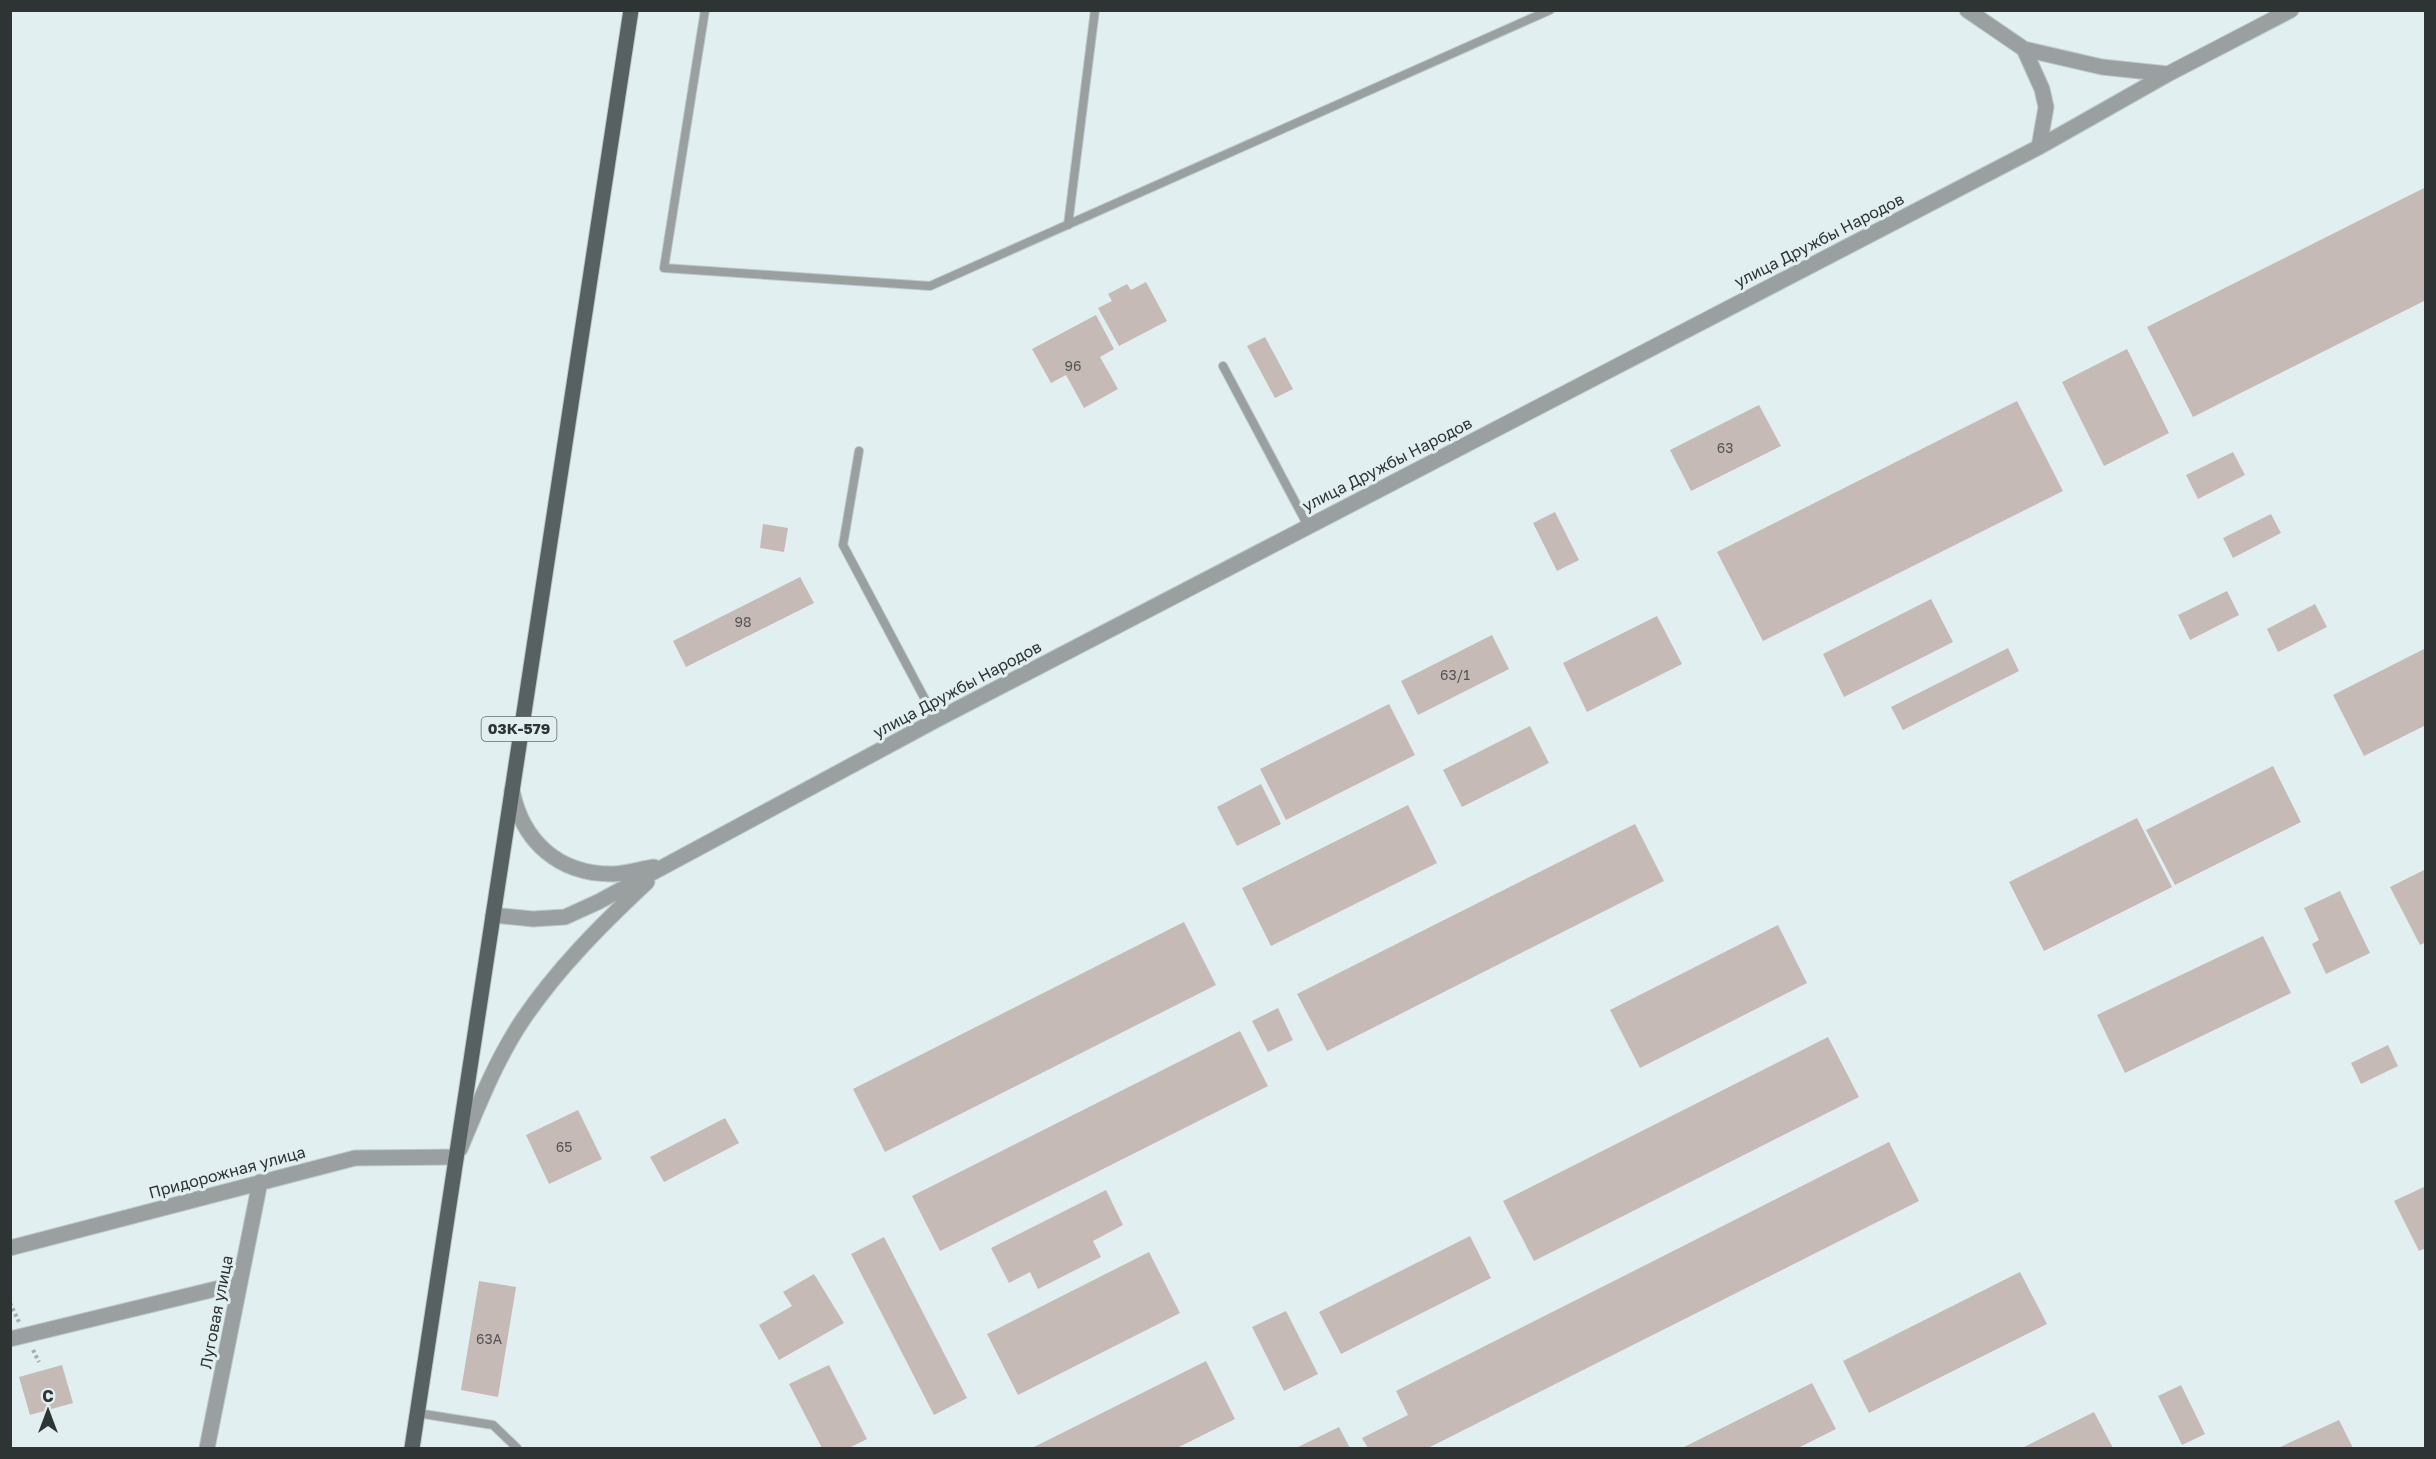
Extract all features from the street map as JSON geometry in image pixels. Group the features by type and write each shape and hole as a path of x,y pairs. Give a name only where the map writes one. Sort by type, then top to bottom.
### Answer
{"main road":[{"name":"03К-579","path":"412,1449 511,783 631,10"}],"street":[{"path":"1967,10 2024,49 2102,67 2168,74"},
{"name":"улица Дружбы Народов","path":"493,915 533,919 565,917 598,902 936,720 2039,147 2168,74 2291,10"},
{"path":"2024,49 2042,89 2046,107 2039,147"},
{"path":"511,783 516,811 528,833 546,852 573,868 612,874 665,866"},
{"path":"456,1157 485,1090 520,1023 555,975 605,921 665,866"},
{"name":"Придорожная улица","path":"10,1248 355,1158 456,1157"},
{"name":"Луговая улица","path":"207,1449 260,1182"},
{"path":"10,1339 240,1283"}],"lane":[{"path":"705,10 664,268 930,286 1550,10"},
{"path":"1068,225 1095,10"},
{"path":"1223,366 1308,526"},
{"path":"859,451 843,545 936,720"},
{"path":"417,1413 493,1425 517,1449"}],"building":[{"path":"2426,187 2426,300 2193,417 2147,327"},
{"path":"1146,282 1167,321 1119,346 1098,308 1112,301 1108,294 1127,284 1131,290"},
{"path":"1096,315 1114,349 1100,357 1118,389 1084,408 1066,375 1051,383 1032,349"},
{"path":"1265,337 1293,389 1275,398 1247,346"},
{"path":"2127,349 2169,433 2104,466 2062,382"},
{"path":"2017,401 2063,491 1763,641 1717,552"},
{"path":"1759,405 1781,446 1691,491 1670,450"},
{"path":"2233,452 2245,475 2198,499 2186,475"},
{"path":"1555,512 1579,560 1557,571 1533,523"},
{"path":"2271,514 2281,533 2233,558 2223,538"},
{"path":"763,524 788,528 784,552 760,548"},
{"path":"800,577 814,603 686,667 673,641"},
{"path":"2227,591 2239,615 2190,640 2178,615"},
{"path":"1931,599 1953,642 1844,697 1823,654"},
{"path":"2315,604 2327,627 2278,652 2267,629"},
{"path":"1657,616 1682,664 1587,712 1563,663"},
{"path":"1492,635 1509,669 1418,715 1401,681"},
{"path":"2008,648 2019,671 1903,730 1891,707"},
{"path":"2426,648 2426,725 2364,756 2333,695"},
{"path":"1389,704 1415,755 1286,820 1260,769"},
{"path":"1530,726 1549,763 1462,807 1443,770"},
{"path":"2273,766 2301,822 2175,885 2146,830"},
{"path":"1261,784 1281,824 1237,846 1217,807"},
{"path":"1408,805 1437,863 1271,946 1242,888"},
{"path":"2137,818 2172,887 2044,951 2009,882"},
{"path":"1635,824 1664,881 1327,1051 1297,994"},
{"path":"2426,869 2426,942 2420,945 2390,887"},
{"path":"2340,891 2370,953 2326,974 2312,944 2319,940 2304,908"},
{"path":"1184,922 1216,985 885,1152 853,1089"},
{"path":"1778,925 1807,983 1640,1068 1610,1010"},
{"path":"2263,936 2291,993 2125,1073 2097,1015"},
{"path":"1278,1008 1293,1040 1268,1052 1252,1021"},
{"path":"1240,1031 1268,1086 940,1251 912,1196"},
{"path":"1828,1037 1859,1097 1534,1261 1503,1201"},
{"path":"2388,1045 2398,1066 2361,1084 2351,1063"},
{"path":"578,1110 602,1159 549,1184 526,1135"},
{"path":"725,1118 739,1143 664,1182 650,1157"},
{"path":"1889,1142 1919,1201 1428,1448 1368,1448 1362,1438 1408,1415 1396,1391"},
{"path":"2426,1186 2426,1248 2419,1251 2394,1201"},
{"path":"1106,1190 1123,1225 1093,1241 1101,1257 1038,1289 1030,1272 1009,1283 991,1248"},
{"path":"1470,1236 1491,1278 1341,1354 1319,1312"},
{"path":"884,1237 967,1398 934,1415 851,1254"},
{"path":"1149,1252 1180,1313 1018,1395 987,1334"},
{"path":"2020,1272 2047,1324 1869,1413 1843,1361"},
{"path":"814,1274 844,1323 779,1360 759,1325 792,1306 783,1292"},
{"path":"479,1281 516,1287 498,1397 461,1390"},
{"path":"1286,1311 1318,1374 1284,1391 1252,1327"},
{"path":"1206,1361 1235,1419 1177,1448 1032,1448"},
{"path":"62,1365 73,1403 30,1415 19,1377"},
{"path":"829,1365 867,1439 849,1448 822,1448 789,1384"},
{"path":"1812,1383 1836,1429 1798,1448 1682,1448"},
{"path":"2181,1385 2205,1434 2182,1445 2158,1396"},
{"path":"2094,1412 2113,1448 2022,1448"},
{"path":"2339,1420 2353,1448 2278,1448"},
{"path":"1339,1427 1350,1448 1296,1448"}]}
